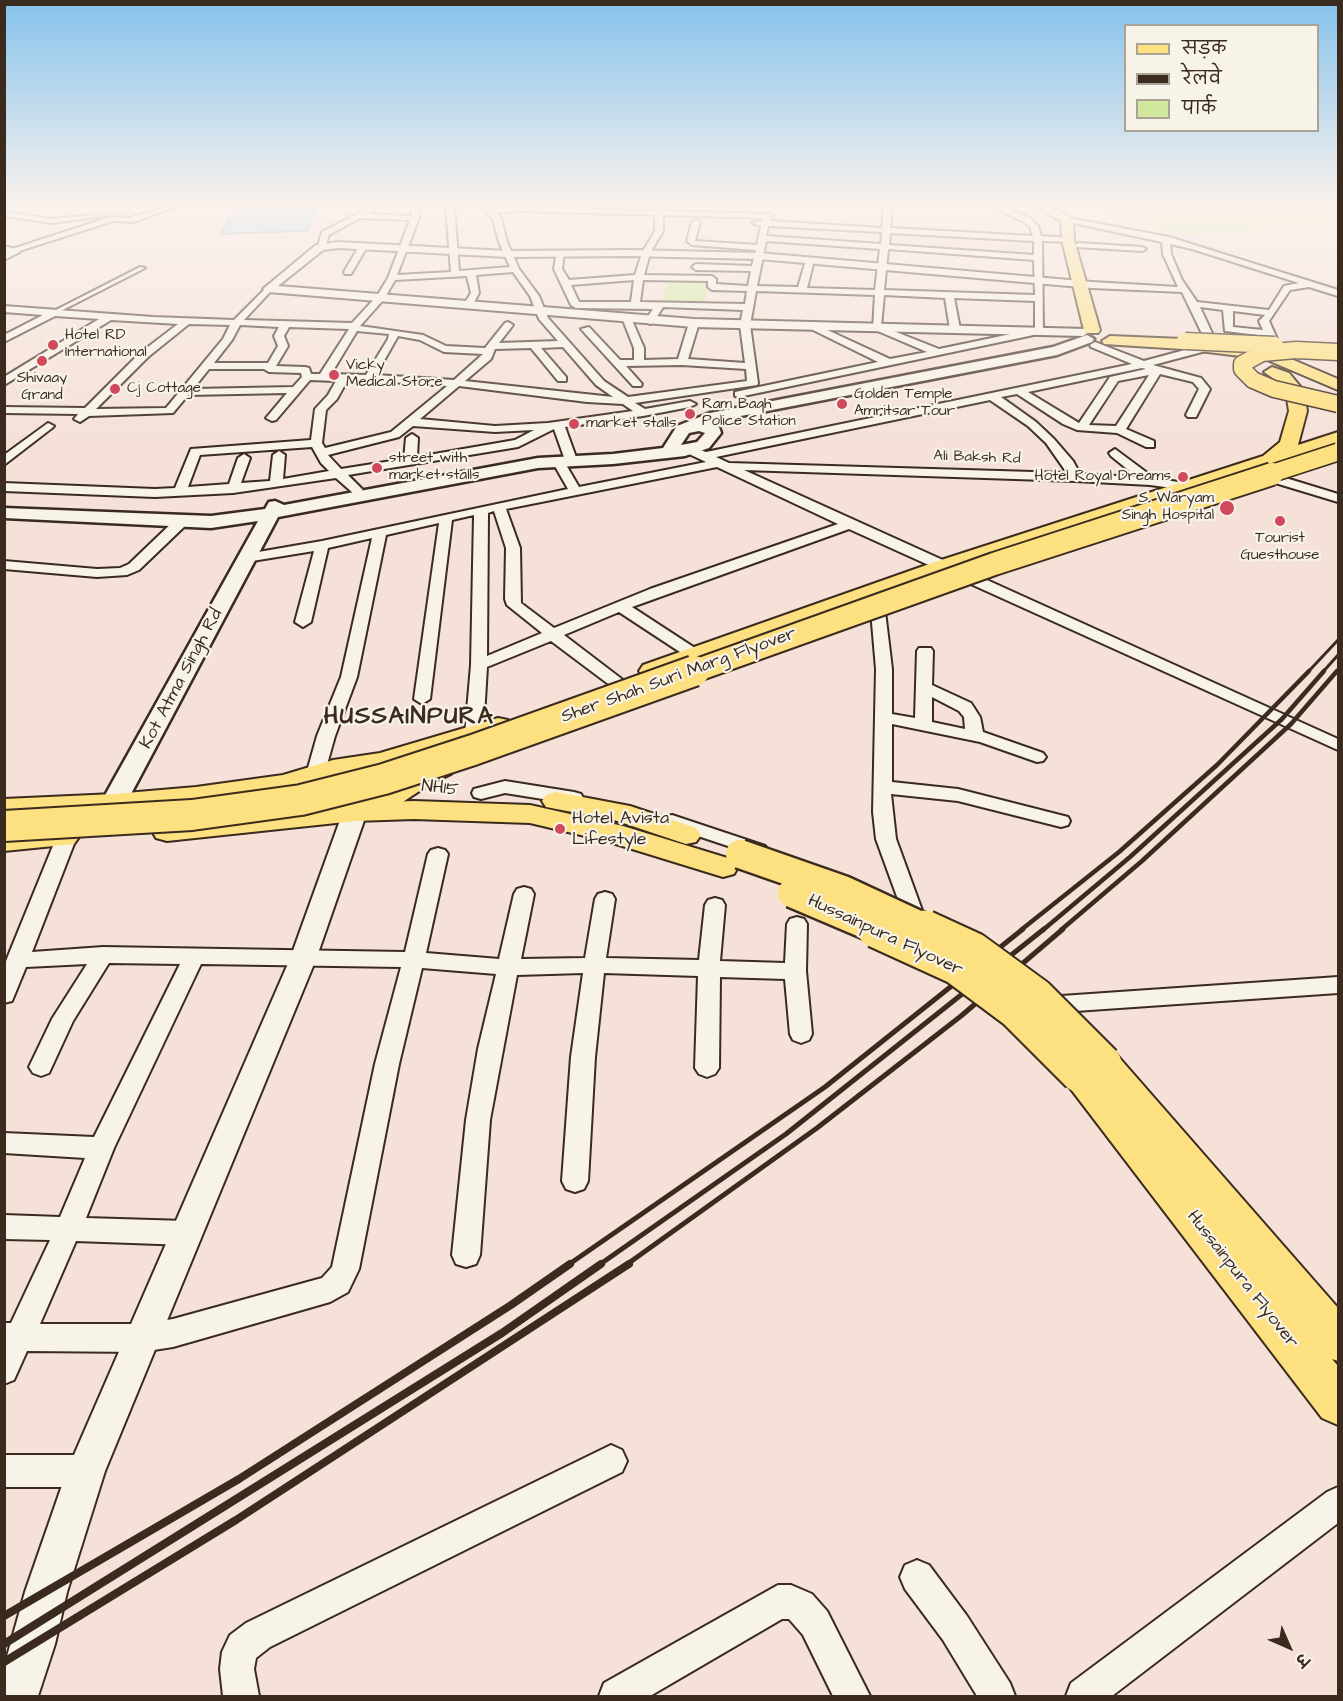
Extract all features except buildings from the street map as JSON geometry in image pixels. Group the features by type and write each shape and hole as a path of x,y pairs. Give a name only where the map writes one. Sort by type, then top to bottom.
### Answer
{"highway":[{"path":"1086,285 1101,337"},
{"path":"1101,337 1184,342 1270,355 1338,385"},
{"path":"1101,337 1210,345 1276,340 1338,349"},
{"path":"1276,340 1280,355 1338,380"},
{"path":"1210,345 1283,377 1295,391 1298,411 1289,444 1272,470"},
{"path":"4,808 114,803 196,796 286,783 362,763 398,779 441,768 970,578 1227,495 1338,438"},
{"name":"Sher Shah Suri Marg Flyover","path":"4,816 197,805 299,791 380,772 470,744 985,560 1338,444"},
{"name":"Sher Shah Suri Marg Flyover","path":"4,826 192,815 301,800 384,780 994,564 1338,452"},
{"path":"4,841 221,827 355,812 375,806 398,779 474,734 943,567 1187,487 1338,458"},
{"path":"286,783 271,794 268,804 273,813 292,819"}],"main road":[{"path":"686,428 716,416 1057,351 1101,337"},
{"path":"686,428 711,429 746,419 1067,355 1101,337"},
{"path":"1184,342 1338,349"},
{"path":"1338,349 1262,353 1242,364 1242,369 1253,380 1274,389 1338,405"},
{"path":"686,428 698,455"},
{"path":"698,455 713,433 711,429"},
{"path":"4,505 196,516 274,510 357,490 516,462 567,458 613,459 698,455"},
{"path":"4,513 211,522 567,458"},
{"name":"Kot Atma Singh Rd","path":"82,836 114,803 240,549 274,510"},
{"path":"211,522 240,549"},
{"name":"NH15","path":"398,779 426,790 481,793"},
{"name":"Hussainpura Flyover","path":"481,793 527,795 620,812 957,966 1016,1010 1080,1074 1338,1402"},
{"name":"Hussainpura Flyover","path":"355,812 414,810 530,814 843,890 973,951 1036,997 1102,1064 1338,1340"}],"street":[{"path":"4,339 108,285"},
{"path":"4,410 167,412 215,357 236,323 272,285"},
{"path":"323,378 354,327 381,297 388,285"},
{"path":"469,304 475,293 473,285"},
{"path":"526,285 534,296 538,310 564,344 600,383 643,413"},
{"path":"567,285 576,305 635,305 663,294 701,285"},
{"path":"635,305 638,285"},
{"path":"651,285 663,294 707,306 748,308"},
{"path":"682,362 707,306 711,285"},
{"path":"732,285 1040,298"},
{"path":"802,290 804,285"},
{"path":"876,327 880,285"},
{"path":"1040,285 1040,331"},
{"path":"1094,285 1185,290"},
{"path":"1025,394 1210,345 1194,304 1183,285"},
{"path":"1276,340 1264,323 1287,288 1302,285"},
{"path":"1314,285 1338,293"},
{"path":"754,288 745,325 755,387"},
{"path":"268,289 469,304 628,320 699,324 1040,331 1101,337 1157,370 1197,380 1206,389 1191,415"},
{"path":"650,321 663,294"},
{"path":"949,294 955,329"},
{"path":"1194,304 1272,313"},
{"path":"1228,308 1228,329 1276,340"},
{"path":"5,310 186,322 286,323 354,327 423,338 444,349 490,349 564,344"},
{"path":"4,382 107,318"},
{"path":"628,320 639,348 639,361"},
{"path":"76,423 144,355 186,322"},
{"path":"272,418 307,377 306,370 269,369 283,346 279,336 286,323"},
{"path":"180,492 195,452 319,448 393,436 487,357 490,349 508,325"},
{"path":"812,326 887,363"},
{"path":"876,327 952,355 953,364 962,369"},
{"path":"586,329 637,384"},
{"path":"411,422 486,429 553,425 643,413 755,387 887,363 1040,331"},
{"path":"369,378 393,339 394,332"},
{"path":"534,345 562,379"},
{"path":"215,357 273,361"},
{"path":"207,366 273,361"},
{"path":"618,363 639,361 750,366"},
{"path":"240,549 322,545 446,517 576,492 698,455 993,397 1025,394 1157,370"},
{"path":"1119,430 1157,370"},
{"path":"307,377 457,383 587,399 624,401 755,387"},
{"path":"343,378 333,397 321,409 319,448 327,464 357,490"},
{"path":"1082,428 1114,379"},
{"path":"184,392 296,390"},
{"path":"1025,394 1067,422 1082,428 1119,430 1150,444"},
{"path":"993,397 1032,424 1050,441 1069,464 1075,477"},
{"path":"659,410 686,428"},
{"path":"553,425 567,458 576,492"},
{"path":"4,487 109,493 233,489 338,475 518,443 528,440 553,425"},
{"path":"8,456 48,426"},
{"path":"410,463 412,438"},
{"path":"1115,453 1150,481"},
{"path":"276,484 279,455"},
{"path":"698,455 1338,745"},
{"name":"Ali Baksh Rd","path":"698,455 1150,481 1227,495"},
{"path":"233,489 244,458"},
{"path":"1272,470 1338,498"},
{"path":"499,507 513,548 512,599 519,609 617,683"},
{"path":"474,734 479,665 481,510"},
{"path":"422,699 446,517"},
{"path":"4,565 97,573 122,572 134,567 181,522"},
{"path":"479,665 620,606 849,524"},
{"path":"315,775 326,736 350,677 380,532"},
{"path":"303,622 322,545"},
{"path":"620,606 695,656"},
{"path":"481,793 505,787 637,808 722,839 808,866 913,913 886,839 882,812 884,669 878,611"},
{"path":"923,725 925,651"},
{"path":"924,687 965,707 972,717 975,736"},
{"path":"883,717 1001,742 1036,757"},
{"path":"882,787 958,795 1061,821"},
{"path":"16,1696 34,1644 45,1592 86,1471 303,959 355,812"},
{"path":"4,995 18,960 82,836"},
{"path":"12,1337 141,1338 173,1333 330,1289 343,1277 387,1064 426,912 438,854"},
{"path":"466,1255 478,1120 490,1049 524,894"},
{"path":"575,1181 583,1057 605,898"},
{"path":"707,1068 709,968 715,905"},
{"path":"797,924 795,971 801,1034"},
{"path":"18,960 103,955 412,960 509,967 595,966 795,971"},
{"path":"40,1066 63,1019 103,955"},
{"path":"4,1370 12,1337 69,1228 101,1148 194,957"},
{"path":"1061,1004 1338,985"},
{"path":"4,1143 101,1148"},
{"path":"4,1227 186,1233"},
{"path":"241,1696 237,1669 239,1652 248,1642 611,1461"},
{"path":"4,1471 86,1471"},
{"path":"1084,1696 1338,1503"},
{"path":"917,1577 955,1628 998,1696"},
{"path":"616,1696 778,1602 791,1602 800,1606 815,1623 852,1696"}],"green space":[{"path":"667,285 709,285 704,305 661,304"}],"railway":[{"path":"1307,673 1338,640"},
{"path":"1322,673 1338,655"},
{"path":"1021,930 1119,852 1217,765 1309,671"},
{"path":"1043,930 1130,857 1282,719 1324,671"},
{"path":"1061,930 1142,861 1291,724 1337,671"},
{"path":"568,1265 825,1087 1023,929"},
{"path":"599,1265 786,1134 1044,929"},
{"path":"626,1265 817,1128 961,1016 1063,929"},
{"path":"4,1616 239,1479 511,1305 570,1264"},
{"path":"4,1644 502,1333 601,1264"},
{"path":"4,1662 236,1520 629,1264"}],"place":[{"name":"Hotel RD International","path":"53,345"},
{"name":"Shivaay Grand","path":"42,361"},
{"name":"Vicky Medical Store","path":"334,375"},
{"name":"Cj Cottage","path":"115,389"},
{"name":"Golden Temple Amritsar Tour","path":"842,404"},
{"name":"Ram Bagh Police Station","path":"690,414"},
{"name":"market stalls","path":"574,424"},
{"name":"street with market stalls","path":"377,468"},
{"name":"Hotel Royal Dreams","path":"1183,477"},
{"name":"S. Waryam Singh Hospital","path":"1227,508"},
{"name":"Tourist Guesthouse","path":"1280,521"},
{"name":"Hotel Avista Lifestyle","path":"560,829"}],"district":[{"name":"HUSSAINPURA","path":"409,718"}]}
